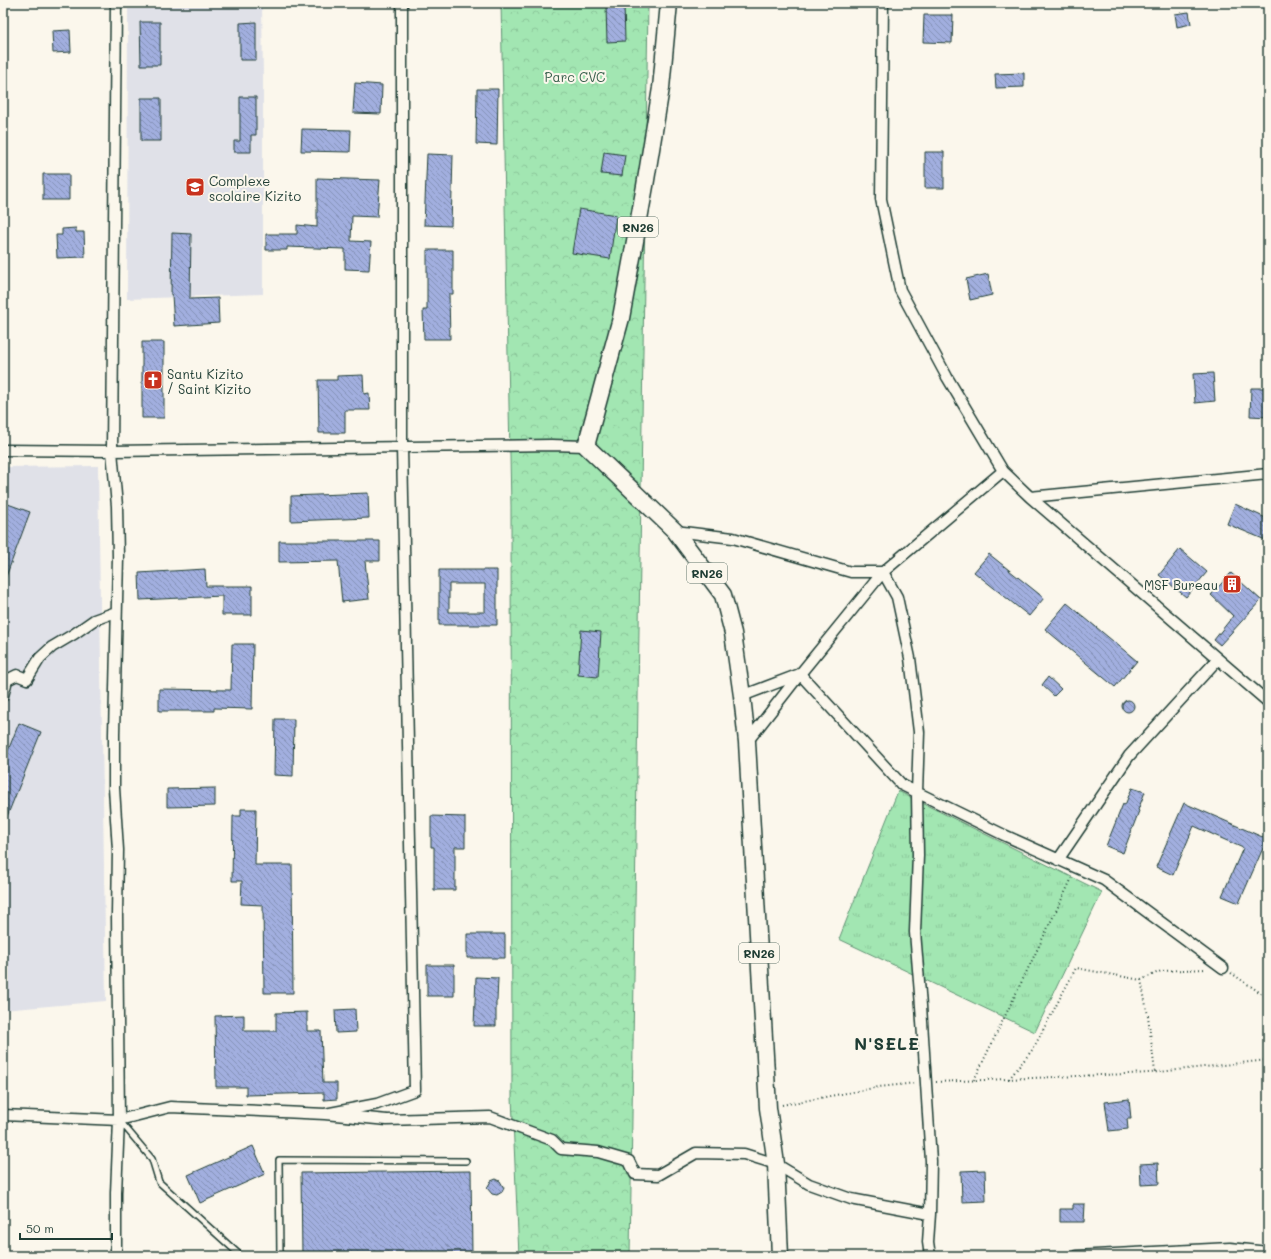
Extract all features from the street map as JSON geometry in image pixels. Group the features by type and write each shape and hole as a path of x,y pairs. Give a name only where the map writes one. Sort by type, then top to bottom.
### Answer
{"main road":[{"name":"RN26","path":"668,3 662,88 646,186 621,318 586,446 675,531 723,595 733,633 747,742 768,1108 776,1164 780,1256"}],"street":[{"path":"116,3 112,451 117,506 118,556 114,734 114,788 118,850 117,915 119,1120 116,1193 116,1256"},
{"path":"325,1114 377,1104 415,1090 402,447 402,3"},
{"path":"883,3 881,199 900,290 947,377 1003,471 1030,497 1268,702"},
{"path":"3,450 112,451 551,445 586,446"},
{"path":"747,742 883,572 1003,471"},
{"path":"1030,497 1268,474"},
{"path":"675,531 733,538 851,572 883,572"},
{"path":"883,572 896,597 910,658 919,732 917,792 918,855 915,932 931,1161 928,1242 930,1256"},
{"path":"3,696 7,680 17,675 27,679 40,658 52,647 94,620 116,612"},
{"path":"1058,860 1129,756 1218,659"},
{"path":"742,696 800,674"},
{"path":"800,674 902,785 1004,835 1104,880 1223,968"},
{"path":"3,1115 119,1120 170,1107 325,1114 387,1120 490,1117 552,1140 561,1149 598,1152 629,1161 635,1174 658,1175 696,1153 744,1154 776,1164 809,1184 851,1199 930,1214"},
{"path":"1076,1256 1177,1253 1230,1248 1268,1252"}],"lane":[{"path":"119,1120 152,1160 159,1182 241,1256"},
{"path":"280,1256 279,1160 466,1161"}],"path":[{"path":"974,1080 1076,868"},
{"path":"1009,1079 1033,1049 1076,968 1141,980 1161,970 1223,968 1268,998"},
{"path":"1141,980 1148,1016 1155,1072"},
{"path":"768,1108 879,1086 925,1082 1155,1072 1268,1060"}],"shaded area":[{"name":"Complexe scolaire Kizito","path":"128,3 262,3 263,294 127,299"},
{"path":"98,466 106,1001 3,1010 3,467"}],"green space":[{"name":"Parc CVC","path":"501,3 648,3 630,1256 519,1256 512,1097 511,506"},
{"path":"898,791 1102,892 1035,1032 839,939"}],"building":[{"path":"624,5 625,41 607,42 606,6"},
{"path":"1189,12 1191,24 1177,27 1175,14"},
{"path":"924,15 953,15 952,43 923,42"},
{"path":"140,22 160,22 160,65 141,65"},
{"path":"256,22 256,60 240,60 240,23"},
{"path":"70,30 71,52 53,53 52,31"},
{"path":"1024,73 1024,87 996,88 995,74"},
{"path":"355,83 382,85 381,114 353,113"},
{"path":"477,89 498,89 497,145 476,144"},
{"path":"240,97 256,97 256,135 251,135 251,152 234,152 234,141 240,141"},
{"path":"141,98 161,98 161,141 141,141"},
{"path":"302,129 351,130 350,152 301,151"},
{"path":"604,152 625,155 622,176 601,174"},
{"path":"925,152 944,152 944,188 925,188"},
{"path":"427,154 453,155 451,226 424,225"},
{"path":"43,174 69,174 69,200 43,200"},
{"path":"317,178 380,180 377,217 352,216 351,241 371,242 369,270 345,269 345,249 287,247 287,250 266,250 266,234 297,234 297,225 317,227"},
{"path":"579,209 616,215 610,259 572,253"},
{"path":"76,228 76,232 84,232 85,257 57,258 56,235 62,235 62,229"},
{"path":"172,233 191,234 190,299 218,298 219,323 174,326 171,295"},
{"path":"427,250 453,250 453,294 449,294 450,339 424,339 423,310 427,310"},
{"path":"988,274 992,295 970,300 966,279"},
{"name":"Santu Kizito / Saint Kizito","path":"142,342 164,342 164,418 142,418"},
{"path":"1213,373 1215,401 1195,403 1193,374"},
{"path":"363,375 364,394 369,393 370,410 345,410 345,433 319,433 318,380 337,380 337,376"},
{"path":"1251,388 1268,388 1268,417 1250,416"},
{"path":"368,493 369,518 291,521 291,496"},
{"path":"5,503 30,512 3,582 3,510"},
{"path":"1235,504 1268,519 1268,541 1227,524"},
{"path":"279,541 380,541 380,561 365,561 369,599 342,602 338,561 279,562"},
{"path":"1180,549 1207,572 1186,597 1159,575"},
{"path":"989,554 1044,598 1029,616 974,572"},
{"path":"205,569 206,586 252,586 252,615 222,615 222,596 140,600 139,573"},
{"path":"439,570 497,570 497,625 439,625","holes":["449,584 485,584 485,612 449,612"]},
{"name":"MSF Bureau","path":"1231,573 1261,600 1220,645 1214,640 1233,616 1211,595"},
{"path":"1067,603 1137,661 1115,687 1045,629"},
{"path":"581,630 601,632 598,677 578,675"},
{"path":"232,644 253,644 252,709 214,708 214,711 159,711 159,689 231,690"},
{"path":"1048,677 1061,689 1054,696 1042,685"},
{"path":"1128,700 1132,702 1134,706 1132,710 1128,712 1124,710 1122,706 1124,702"},
{"path":"275,719 294,719 293,776 274,775"},
{"path":"19,723 41,732 4,824 3,763"},
{"path":"215,788 215,806 167,807 167,789"},
{"path":"1132,788 1145,792 1123,853 1106,846 1123,804 1125,805"},
{"path":"1184,803 1267,839 1239,903 1222,896 1243,848 1194,826 1173,875 1156,867"},
{"path":"241,809 256,809 255,865 292,865 293,993 264,993 263,905 241,904 242,881 232,881 233,816 241,816"},
{"path":"431,816 465,817 465,847 455,847 455,890 434,890 434,847 431,847"},
{"path":"467,934 505,934 505,958 467,958"},
{"path":"427,965 454,965 454,996 427,996"},
{"path":"476,977 498,978 496,1026 474,1026"},
{"path":"355,1009 356,1032 336,1033 335,1010"},
{"path":"307,1012 307,1031 321,1031 323,1083 337,1083 337,1099 324,1100 324,1093 246,1095 246,1087 216,1087 215,1016 244,1015 244,1031 276,1031 276,1013"},
{"path":"1129,1099 1131,1119 1127,1119 1128,1129 1109,1131 1105,1102"},
{"path":"253,1146 265,1174 200,1203 188,1175"},
{"path":"1158,1163 1159,1184 1141,1185 1140,1164"},
{"path":"985,1170 986,1201 962,1202 961,1171"},
{"path":"471,1171 472,1256 302,1256 301,1173"},
{"path":"496,1179 500,1181 504,1188 502,1192 497,1195 492,1194 487,1188 491,1181"},
{"path":"1073,1204 1085,1204 1084,1222 1060,1222 1060,1209 1073,1209"}],"place":[{"name":"Complexe scolaire Kizito","path":"195,187"},
{"name":"Santu Kizito / Saint Kizito","path":"153,380"},
{"name":"MSF Bureau","path":"1232,584"}],"district":[{"name":"N'SELE","path":"887,1043"}]}
